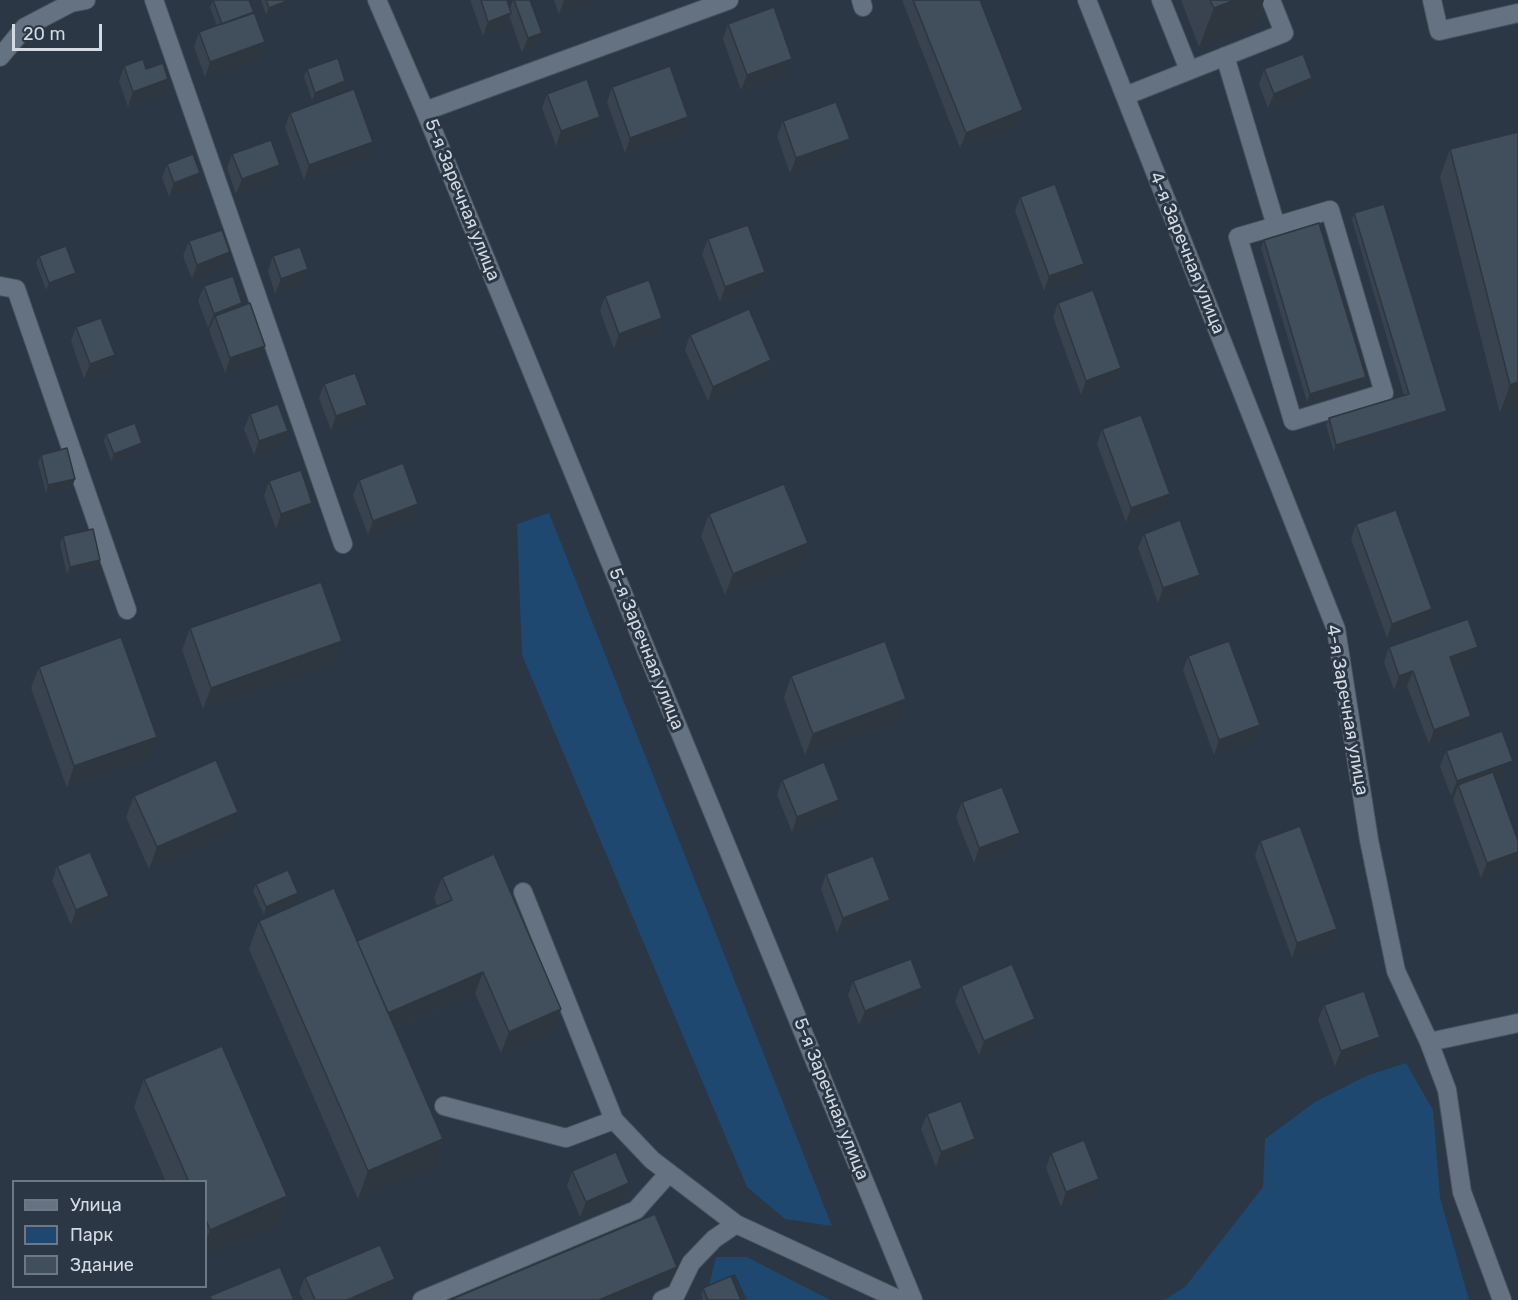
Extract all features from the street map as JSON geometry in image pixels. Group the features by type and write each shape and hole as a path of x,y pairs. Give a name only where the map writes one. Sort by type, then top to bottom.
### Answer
{"street":[{"path":"154,0 343,544"},
{"name":"5-я Заречная улица","path":"377,0 425,111 913,1300"},
{"path":"425,111 729,0"},
{"name":"4-я Заречная улица","path":"1087,0 1336,629 1369,840 1396,971 1429,1042 1447,1090 1461,1192 1502,1300"},
{"path":"1161,0 1189,70"},
{"path":"1125,96 1284,33 1271,0"},
{"path":"1432,0 1438,31 1518,13"},
{"path":"0,57 25,27 76,1"},
{"path":"1225,57 1276,226"},
{"path":"1330,210 1384,393 1293,421 1238,237 1276,226 1330,210"},
{"path":"0,286 15,289 127,610"},
{"path":"523,892 614,1120 652,1160 736,1224 900,1300"},
{"path":"1429,1042 1518,1023"},
{"path":"444,1106 566,1138 614,1120"},
{"path":"422,1300 636,1210 669,1173"},
{"path":"672,1298 691,1263 714,1239 736,1224"}],"green space":[{"path":"549,513 832,1226 785,1219 747,1187 522,655 517,524"},
{"path":"1406,1063 1433,1110 1440,1198 1469,1300 1164,1300 1185,1287 1263,1187 1265,1139 1315,1102 1366,1076"},
{"path":"716,1257 747,1257 830,1300 747,1300 735,1274 709,1285"}],"building":[{"path":"213,0 249,0 254,13 222,24"},
{"path":"266,0 286,0 287,1 269,8"},
{"path":"481,0 507,0 511,13 488,22"},
{"path":"514,0 530,0 542,33 528,38"},
{"path":"913,0 980,0 1023,110 966,133"},
{"path":"1210,0 1235,0 1214,8"},
{"path":"774,7 792,59 747,75 728,24"},
{"path":"254,12 265,42 210,62 199,32"},
{"path":"1303,54 1312,78 1274,94 1264,69"},
{"path":"338,58 345,81 315,93 307,69"},
{"path":"143,59 146,69 163,63 168,79 133,92 124,66"},
{"path":"670,66 688,117 630,138 612,87"},
{"path":"587,79 600,117 561,131 547,94"},
{"path":"354,89 373,142 309,165 290,113"},
{"path":"836,102 850,139 796,158 783,121"},
{"path":"1518,132 1518,382 1510,385 1450,149"},
{"path":"271,140 280,165 242,179 232,154"},
{"path":"193,154 200,173 174,183 167,164"},
{"path":"1055,184 1084,264 1049,276 1020,197"},
{"path":"1384,204 1447,411 1336,445 1329,418 1409,394 1354,213"},
{"path":"1319,223 1366,377 1310,394 1264,240"},
{"path":"748,225 765,272 725,287 708,239"},
{"path":"222,230 230,252 197,265 189,241"},
{"path":"66,246 76,273 49,283 39,256"},
{"path":"300,247 308,269 281,279 273,256"},
{"path":"233,276 242,303 214,314 204,286"},
{"path":"649,280 662,318 619,334 605,296"},
{"path":"1093,290 1121,368 1086,381 1058,303"},
{"path":"250,303 265,346 230,358 215,316"},
{"path":"749,309 771,360 713,387 690,335"},
{"path":"101,318 115,355 90,364 76,327"},
{"path":"355,373 367,405 336,416 324,384"},
{"path":"278,404 288,431 259,441 250,414"},
{"path":"1141,415 1170,494 1131,508 1102,429"},
{"path":"135,423 142,443 114,454 106,434"},
{"path":"67,448 75,479 48,485 41,455"},
{"path":"403,463 418,504 373,521 359,480"},
{"path":"301,470 312,503 281,514 269,481"},
{"path":"784,484 808,543 733,574 709,514"},
{"path":"1396,510 1432,609 1392,624 1356,524"},
{"path":"1180,520 1200,575 1163,588 1144,534"},
{"path":"93,529 100,560 70,567 63,536"},
{"path":"321,582 342,641 211,688 190,628"},
{"path":"1468,619 1478,647 1450,657 1471,716 1434,730 1413,671 1399,676 1389,647"},
{"path":"121,637 157,737 74,766 39,667"},
{"path":"885,641 906,699 813,734 791,676"},
{"path":"1229,641 1260,725 1219,740 1188,656"},
{"path":"1502,731 1513,761 1457,781 1446,751"},
{"path":"216,760 238,812 157,847 134,796"},
{"path":"824,762 839,800 797,817 782,780"},
{"path":"1493,772 1518,841 1518,852 1487,863 1458,785"},
{"path":"1002,787 1020,833 979,848 962,802"},
{"path":"1300,826 1337,929 1297,943 1260,841"},
{"path":"90,852 109,896 76,910 57,866"},
{"path":"494,854 561,1009 509,1032 483,972 388,1013 357,941 452,900 442,877"},
{"path":"873,856 890,900 843,918 826,874"},
{"path":"288,870 298,893 266,907 256,884"},
{"path":"334,888 443,1139 368,1171 259,921"},
{"path":"911,959 922,988 865,1011 853,981"},
{"path":"1012,964 1035,1019 984,1041 961,986"},
{"path":"1364,991 1380,1037 1341,1051 1324,1005"},
{"path":"222,1046 287,1196 210,1230 207,1222 207,1180 188,1180 144,1079"},
{"path":"961,1101 975,1139 941,1152 927,1114"},
{"path":"1084,1140 1099,1179 1066,1192 1051,1153"},
{"path":"616,1152 629,1183 586,1202 572,1171"},
{"path":"655,1214 677,1267 599,1300 450,1300"},
{"path":"380,1245 395,1279 347,1300 315,1300 305,1277"},
{"path":"280,1267 294,1300 212,1300 210,1296"},
{"path":"731,1276 741,1300 708,1300 703,1288"}]}
